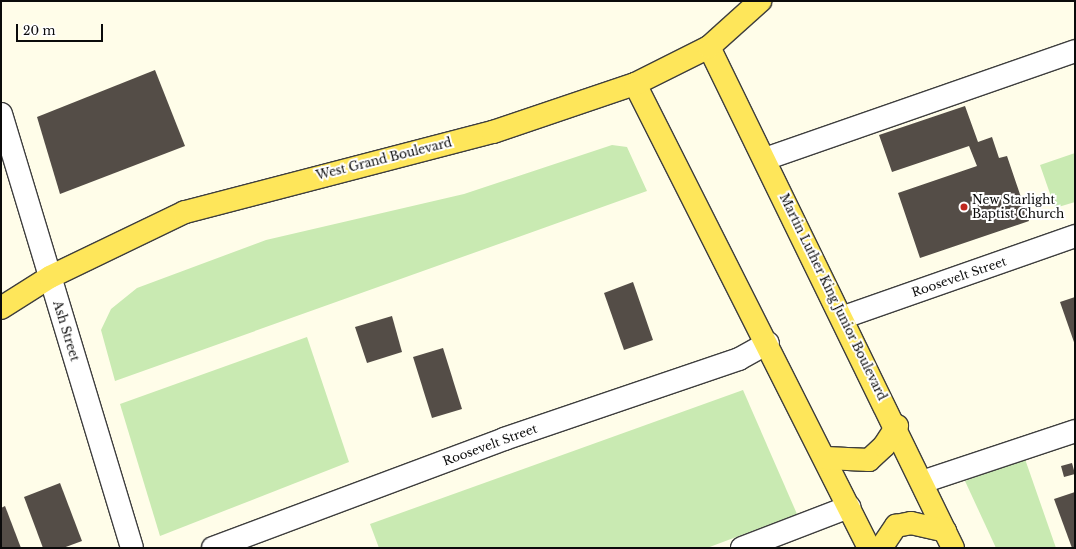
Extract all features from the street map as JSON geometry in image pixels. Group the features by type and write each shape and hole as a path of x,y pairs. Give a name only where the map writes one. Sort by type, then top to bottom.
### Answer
{"main road":[{"name":"West Grand Boulevard","path":"1,308 50,277 185,212 493,132 635,84 709,47 760,1"},
{"name":"Martin Luther King Junior Boulevard","path":"709,47 844,317 897,426 949,539"},
{"path":"635,84 826,458 868,548"},
{"path":"826,458 869,460 884,446 897,426"},
{"path":"881,548 896,526 911,523 949,539"}],"street":[{"path":"765,159 1075,51"},
{"name":"Ash Street","path":"1,114 132,548"},
{"name":"Roosevelt Street","path":"844,317 1075,236"},
{"name":"Roosevelt Street","path":"213,548 504,439 739,359 768,343"},
{"path":"922,482 1075,431"},
{"path":"742,548 849,507"}],"green space":[{"path":"612,145 627,147 647,191 115,381 101,330 111,309 137,288 266,240 464,194"},
{"path":"1075,153 1075,202 1055,208 1040,165"},
{"path":"307,337 349,462 160,536 120,404"},
{"path":"743,390 797,514 707,548 379,548 370,524"},
{"path":"1025,459 1056,548 996,548 965,481"}],"building":[{"path":"155,70 185,146 60,194 37,117"},
{"name":"New Starlight Baptist Church","path":"965,106 978,142 992,137 999,158 1007,156 1029,221 920,258 898,193 977,166 969,146 892,172 879,135"},
{"path":"633,282 653,340 624,350 604,293"},
{"path":"1075,297 1075,345 1060,302"},
{"path":"392,316 402,352 367,363 355,327"},
{"path":"443,348 462,409 432,418 413,357"},
{"path":"1072,463 1075,474 1064,477 1061,466"},
{"path":"60,483 82,541 63,548 43,548 24,497"},
{"path":"1075,492 1075,548 1072,548 1054,499"},
{"path":"5,506 21,548 1,548 1,508"}],"place":[{"name":"New Starlight Baptist Church","path":"964,207"}]}
